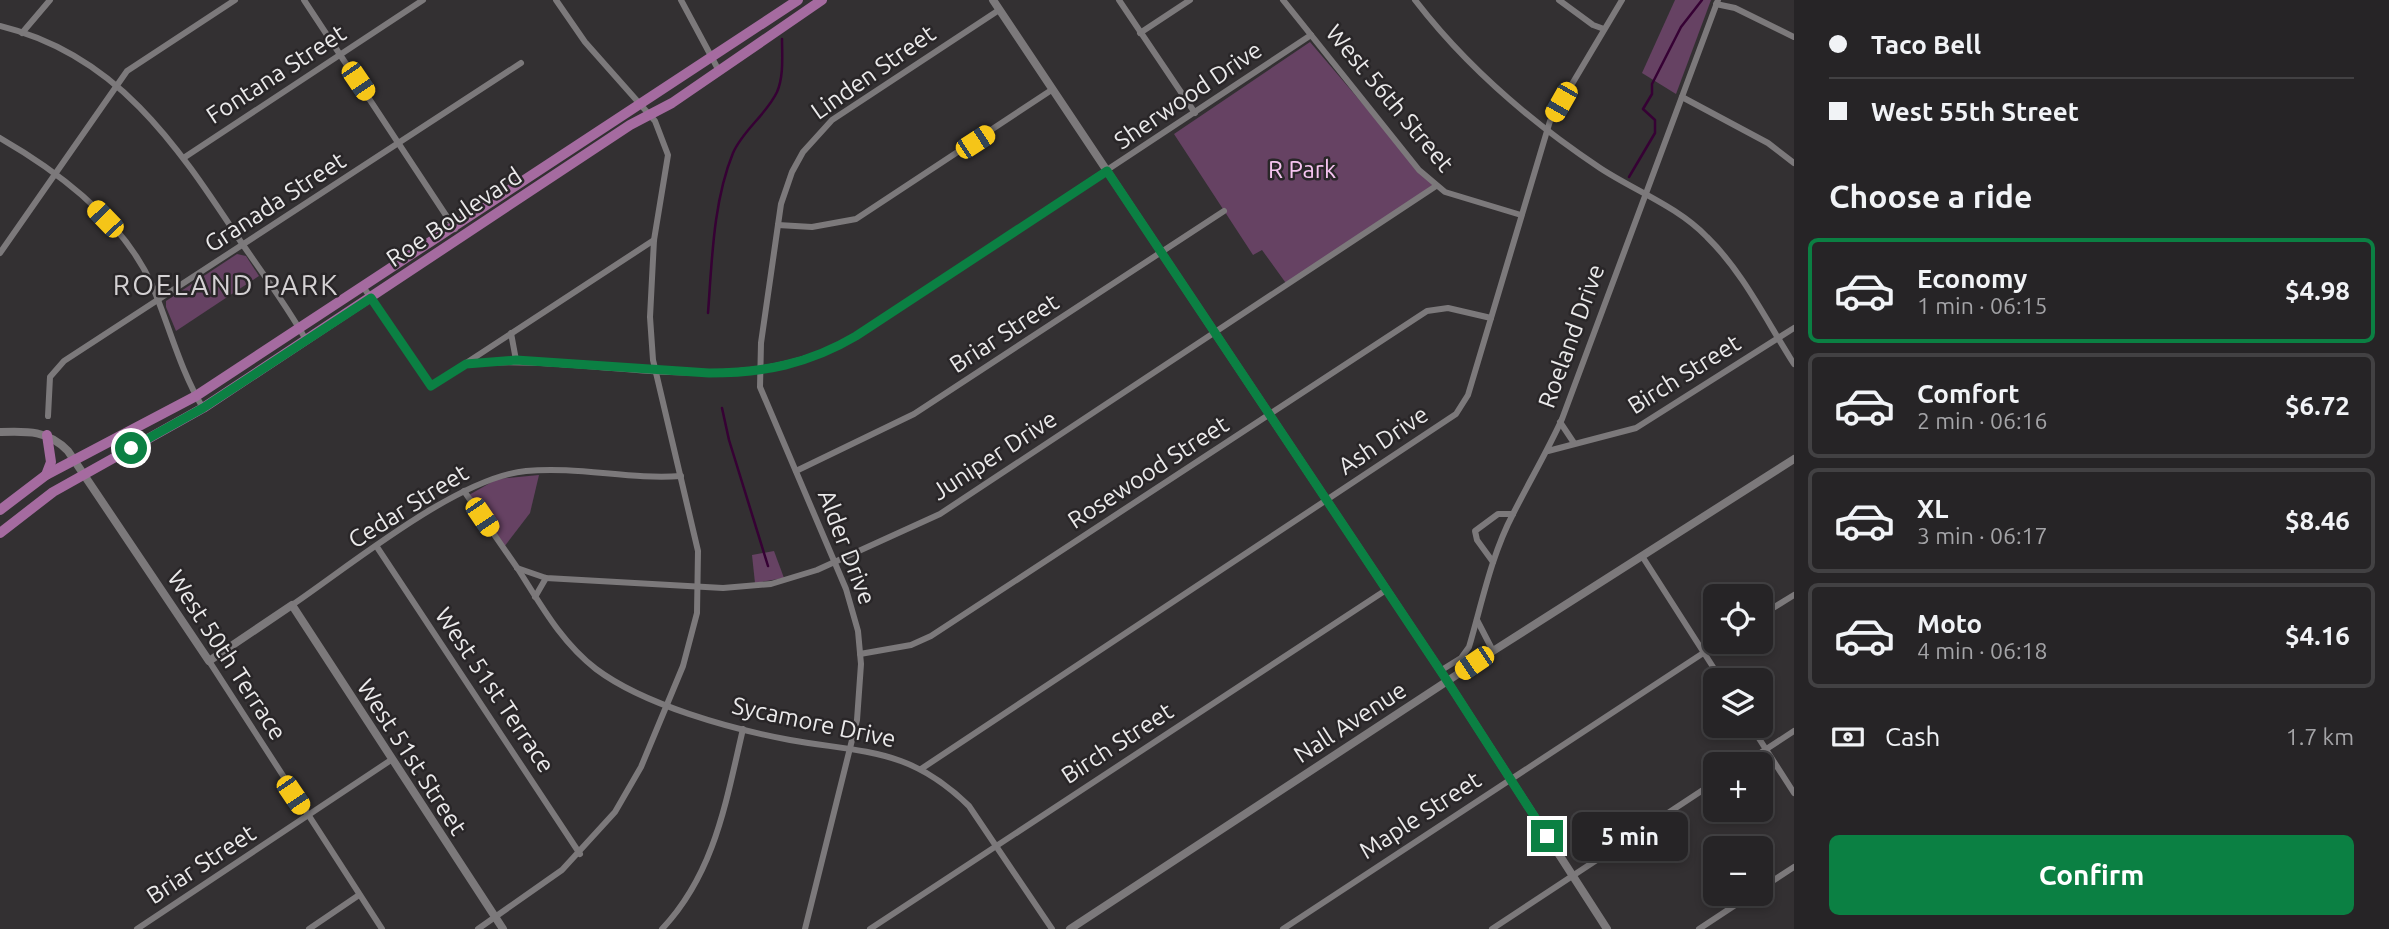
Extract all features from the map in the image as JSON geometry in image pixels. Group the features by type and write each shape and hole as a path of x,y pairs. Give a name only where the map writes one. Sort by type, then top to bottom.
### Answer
{"main road":[{"name":"Roe Boulevard","path":"458,233 672,103 714,64 799,0"},
{"name":"Roe Boulevard","path":"0,533 52,492 203,408 306,340 367,293 640,106 822,0"},
{"name":"Roe Boulevard","path":"0,510 46,475 196,397 300,329 367,293"},
{"path":"46,475 51,461 47,435"}],"street":[{"path":"22,33 50,0"},
{"path":"0,253 127,71 236,0"},
{"path":"304,0 458,233"},
{"name":"Fontana Street","path":"185,157 423,0"},
{"path":"478,929 538,889 580,854 615,812 632,785 690,648 698,586 698,551 656,369 650,317 654,240 668,155 663,134 585,42 556,0"},
{"path":"681,0 714,64"},
{"path":"993,0 1447,681 1607,929"},
{"path":"1119,0 1195,113"},
{"path":"1140,33 1190,0"},
{"name":"West 56th Street","path":"1283,0 1419,170 1436,186 1461,198 1521,215"},
{"path":"1415,0 1476,66 1549,131 1601,169 1686,218 1707,236 1734,270 1794,364"},
{"path":"1559,0 1593,25 1604,29"},
{"name":"Ash Drive","path":"921,769 1455,414 1468,396 1550,121 1622,0"},
{"path":"1717,2 1794,37"},
{"name":"Roeland Drive","path":"1440,671 1461,658 1468,647 1493,562 1513,514 1548,451 1560,422 1717,2"},
{"name":"Linden Street","path":"778,225 792,172 817,133 832,120 999,10"},
{"path":"0,26 22,33 72,57 143,107 185,157 306,340"},
{"name":"Sherwood Drive","path":"466,364 516,360 719,373 788,366 833,350 1311,35"},
{"name":"Granada Street","path":"48,416 50,377 55,368 522,63"},
{"path":"778,225 812,227 856,219 1053,89"},
{"path":"1682,96 1768,143 1794,163"},
{"path":"0,138 55,174 91,204 124,239 145,270 196,397 203,408"},
{"name":"Juniper Drive","path":"517,568 546,578 698,586 771,584 836,562 940,513 1436,186"},
{"name":"Briar Street","path":"796,471 914,414 1224,211"},
{"name":"Alder Drive","path":"778,225 761,343 760,387 836,562 853,611 860,654 859,707 805,929"},
{"path":"367,293 431,386 654,240"},
{"name":"Rosewood Street","path":"860,654 911,645 931,636 1427,311 1448,308 1491,318"},
{"name":"Birch Street","path":"1548,451 1574,443 1611,437 1636,428 1794,328"},
{"path":"511,334 516,360"},
{"path":"1560,422 1574,443"},
{"path":"0,432 29,431 47,435"},
{"name":"West 50th Terrace","path":"47,435 59,442 75,461 209,661 382,929"},
{"name":"Nall Avenue","path":"1070,929 1493,651 1794,459"},
{"name":"Cedar Street","path":"292,605 464,491 497,476 524,471 681,476"},
{"name":"Sycamore Drive","path":"464,491 558,631 597,670 668,704 743,729 890,755 921,769 946,785 969,806 1052,929"},
{"path":"1493,562 1477,540 1475,531 1497,514 1513,514"},
{"name":"West 51st Terrace","path":"377,547 580,854"},
{"path":"1642,556 1703,650"},
{"path":"535,597 546,578"},
{"name":"Birch Street","path":"870,929 1386,590"},
{"path":"1773,608 1794,595"},
{"path":"209,661 292,605"},
{"name":"West 51st Street","path":"292,605 503,929"},
{"path":"1477,620 1493,651"},
{"name":"Maple Street","path":"1283,929 1703,653"},
{"path":"662,929 690,894 714,846 743,729"},
{"path":"1762,752 1794,731"},
{"path":"1759,738 1794,793"},
{"name":"Briar Street","path":"137,929 391,760"},
{"path":"1492,929 1703,790"},
{"path":"1773,881 1794,867"},
{"path":"309,929 359,895"},
{"path":"1699,929 1734,906"}],"green space":[{"path":"1675,0 1711,0 1676,94 1642,73"},
{"name":"R Park","path":"1310,42 1419,170 1436,186 1288,286 1262,250 1253,255 1174,134"},
{"path":"237,254 246,256 259,276 176,331 166,301"},
{"path":"539,475 530,513 504,547 469,495 497,479"},
{"path":"774,551 784,578 755,583 752,555"}],"waterway":[{"path":"1629,177 1655,133 1655,120 1643,109 1652,94 1652,84 1681,27 1702,0"},
{"path":"708,313 714,232 726,172 737,145 777,92 782,72 782,39"},
{"path":"722,408 729,440 768,566"}],"district":[{"name":"ROELAND PARK","path":"226,284"}],"route":[{"path":"131,448 203,408 371,298 431,386 466,364 516,360 709,373 752,372 788,366 833,350 856,336 1107,171 1444,676 1547,836"}]}
